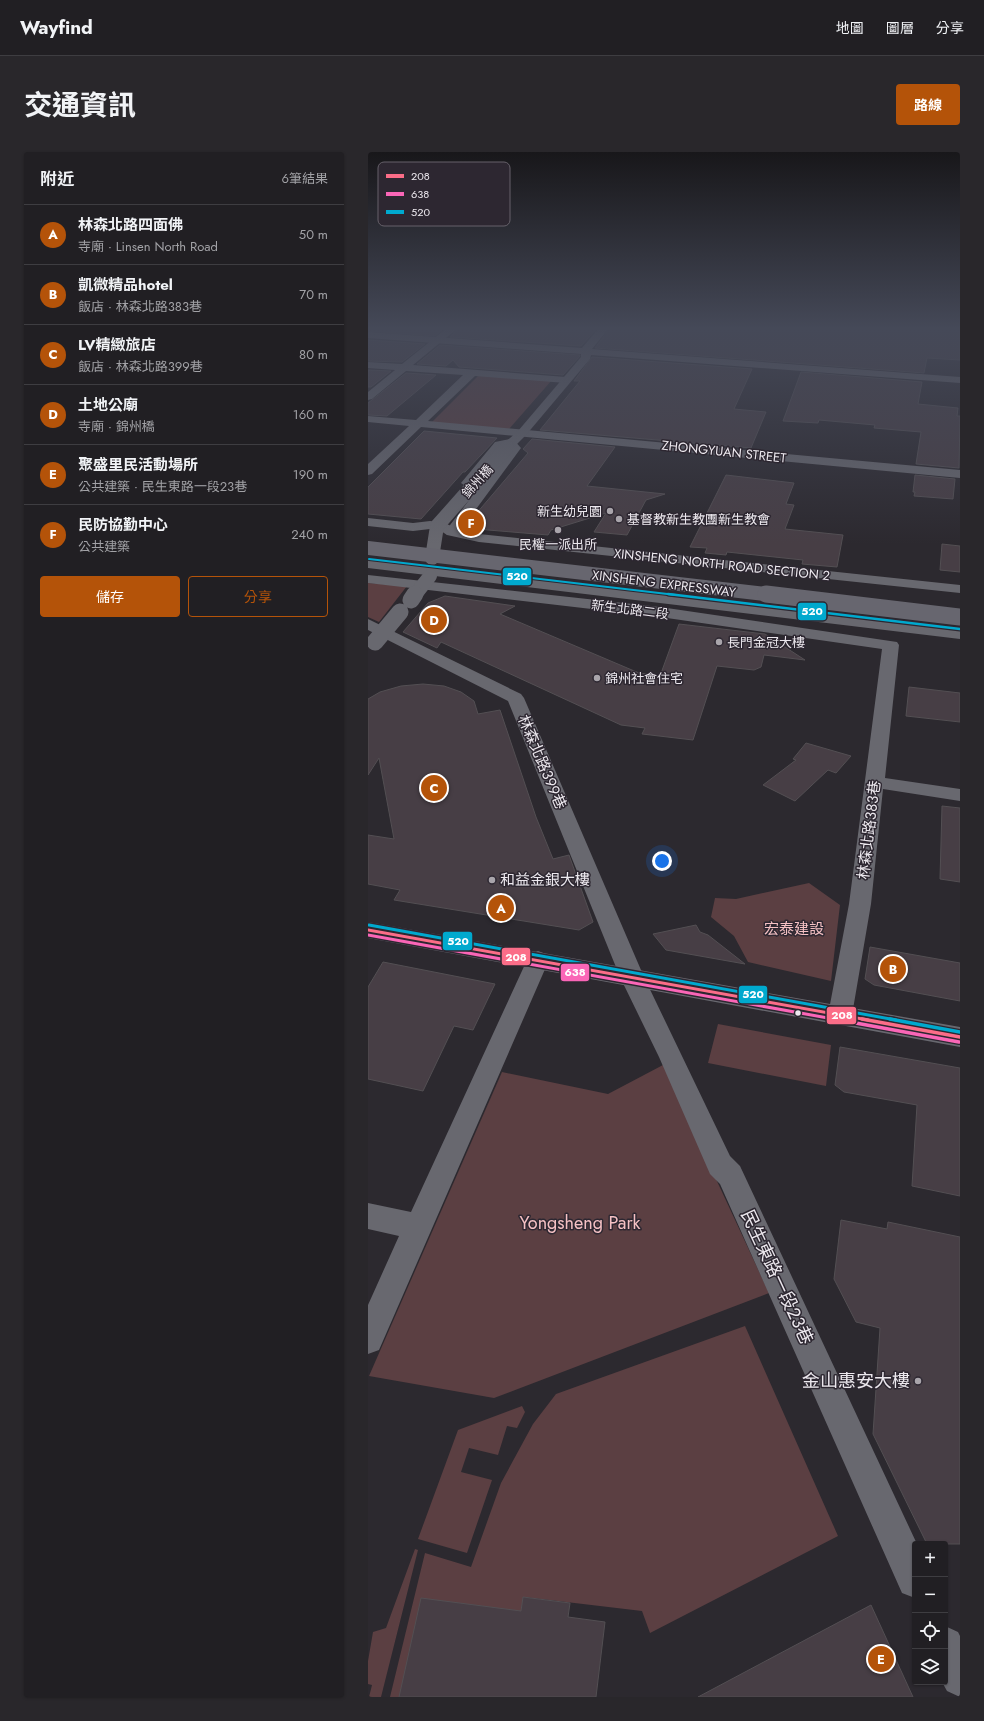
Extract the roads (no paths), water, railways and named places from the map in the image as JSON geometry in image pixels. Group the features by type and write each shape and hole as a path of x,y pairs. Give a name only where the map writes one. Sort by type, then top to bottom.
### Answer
{"highway":[{"name":"XINSHENG EXPRESSWAY","path":"368,538 960,605"},
{"name":"XINSHENG EXPRESSWAY","path":"368,548 960,617"}],"street":[{"path":"368,471 444,400"},
{"path":"509,445 522,433 549,400"},
{"name":"ZHONGYUAN STREET","path":"368,419 960,474"},
{"path":"430,525 499,445 509,445 515,448 452,532"},
{"name":"錦州橋","path":"372,647 411,600 431,568 437,526 509,445"},
{"name":"XINSHENG NORTH ROAD SECTION 2","path":"368,522 413,527 430,525 445,527 452,532 479,538 960,589"},
{"path":"368,564 431,568 960,634"},
{"name":"新生北路二段","path":"368,579 660,612 839,636 891,645"},
{"path":"839,636 844,620"},
{"name":"林森北路399巷","path":"368,624 515,698 632,977"},
{"name":"林森北路383巷","path":"840,1015 860,904 891,645"},
{"path":"874,782 960,795"},
{"path":"368,930 960,1037"},
{"path":"368,1339 538,960"},
{"name":"民生東路一段23巷","path":"632,977 671,1057 720,1165 730,1175 914,1577"},
{"path":"368,1216 418,1228"},
{"path":"947,1649 960,1678"}],"place":[{"name":"新生幼兒園","path":"610,511"},
{"name":"基督教新生教團新生教會","path":"619,519"},
{"name":"民防協勤中心","path":"471,523"},
{"name":"民權一派出所","path":"558,530"},
{"name":"土地公廟","path":"434,620"},
{"name":"長門金冠大樓","path":"719,642"},
{"name":"錦州社會住宅","path":"597,678"},
{"name":"LV精緻旅店","path":"434,788"},
{"name":"和益金銀大樓","path":"492,880"},
{"name":"林森北路四面佛","path":"501,908"},
{"name":"凱微精品hotel","path":"893,969"},
{"name":"金山惠安大樓","path":"918,1381"},
{"name":"聚盛里民活動場所","path":"881,1659"}],"park label":[{"name":"宏泰建設","path":"794,929"},
{"name":"Yongsheng Park","path":"580,1223"}]}
